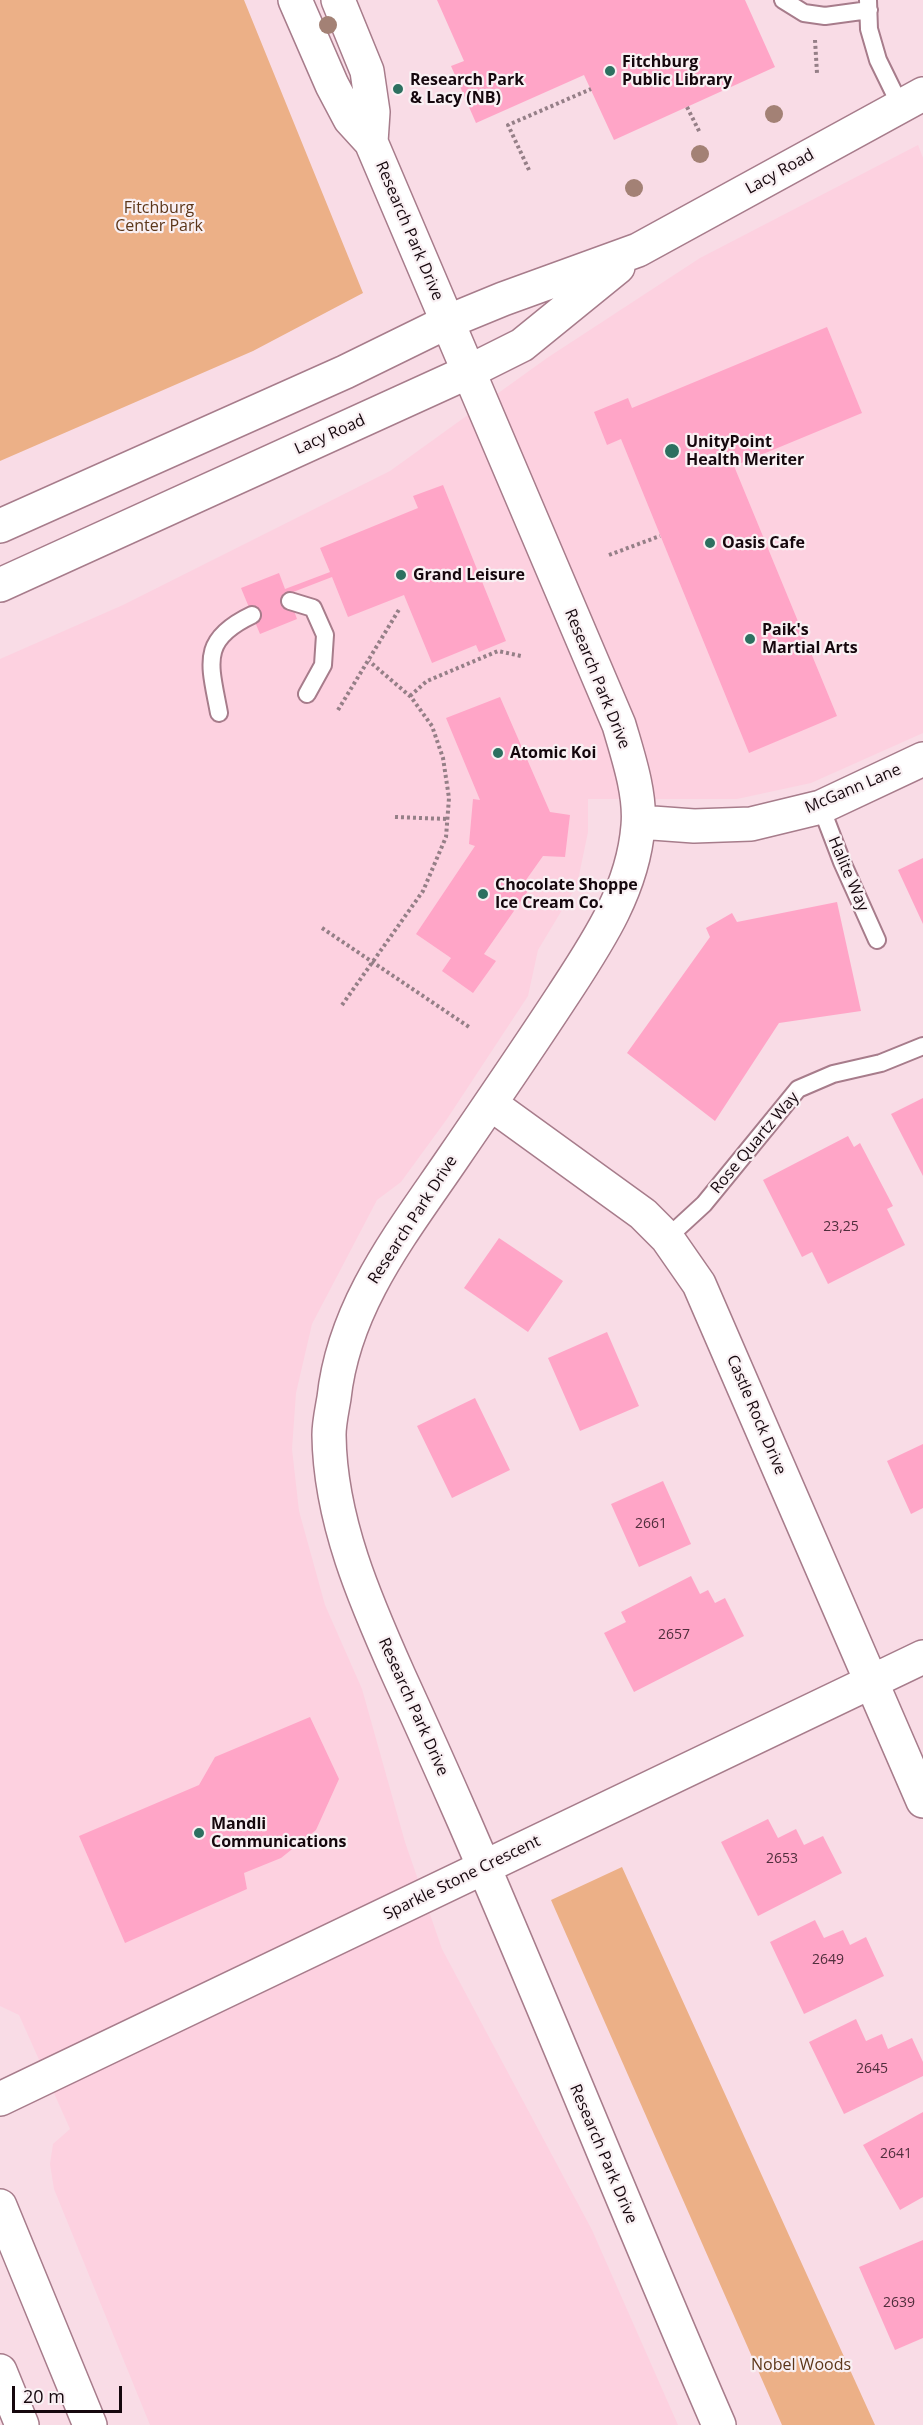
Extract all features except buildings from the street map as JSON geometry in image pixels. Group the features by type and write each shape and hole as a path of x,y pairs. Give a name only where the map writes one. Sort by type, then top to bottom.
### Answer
{"street":[{"name":"Research Park Drive","path":"295,0 332,86 350,119 371,142 619,725 632,767 639,822 632,864 619,901 601,937 491,1104 377,1270 351,1322 337,1372 329,1434 336,1501 352,1564 383,1641 484,1868 642,2249 718,2425"},
{"name":"Research Park Drive","path":"338,0 367,70 374,112 371,142"},
{"name":"Lacy Road","path":"0,526 345,372 447,322 638,250 911,99"},
{"name":"Lacy Road","path":"0,585 468,372 522,345 638,250"},
{"name":"McGann Lane","path":"639,822 694,826 751,824 821,807 923,759"},
{"name":"Castle Rock Drive","path":"491,1104 643,1214 667,1238 699,1284 923,1801"},
{"name":"Sparkle Stone Crescent","path":"0,2099 923,1657"},
{"path":"0,2206 90,2425"},
{"path":"0,2371 22,2425"}],"lane":[{"path":"783,0 804,13 825,16 868,5 869,29 878,60 911,99"},
{"path":"290,601 313,608 325,635 322,665 307,694"},
{"path":"219,713 210,661 217,641 233,624 252,615"},
{"name":"Halite Way","path":"821,807 842,862 877,940"},
{"name":"Rose Quartz Way","path":"667,1238 704,1204 798,1089 833,1074 881,1063 923,1046"}],"path":[{"path":"529,170 508,126 591,89"},
{"path":"687,107 700,133"},
{"path":"609,555 660,536"},
{"path":"338,710 400,608"},
{"path":"410,696 427,681 498,651 521,656"},
{"path":"342,1005 423,891 446,837 449,798 444,758 432,726 410,696 369,661"},
{"path":"395,817 447,819"},
{"path":"322,928 469,1027"}],"shaded area":[{"path":"918,145 923,158 923,733 811,783 737,799 588,799 588,832 577,885 538,950 528,996 447,1119 401,1182 377,1200 312,1324 296,1393 292,1449 299,1511 325,1605 362,1689 405,1842 442,1949 592,2230 678,2425 150,2425 54,2189 50,2164 53,2144 70,2129 19,2015 0,2006 0,659 123,605 390,471 547,358 700,258"}],"green space":[{"name":"Fitchburg Center Park","path":"0,0 244,0 363,293 253,351 0,461"},
{"name":"Nobel Woods","path":"622,1867 875,2425 782,2425 551,1900"}],"place":[{"name":"Fitchburg Public Library","path":"610,71"},
{"name":"Research Park & Lacy (NB)","path":"398,89"},
{"name":"UnityPoint Health Meriter","path":"672,451"},
{"name":"Oasis Cafe","path":"710,543"},
{"name":"Grand Leisure","path":"401,575"},
{"name":"Paik's Martial Arts","path":"750,639"},
{"name":"Atomic Koi","path":"498,753"},
{"name":"Chocolate Shoppe Ice Cream Co.","path":"483,894"},
{"name":"Mandli Communications","path":"199,1833"}]}
